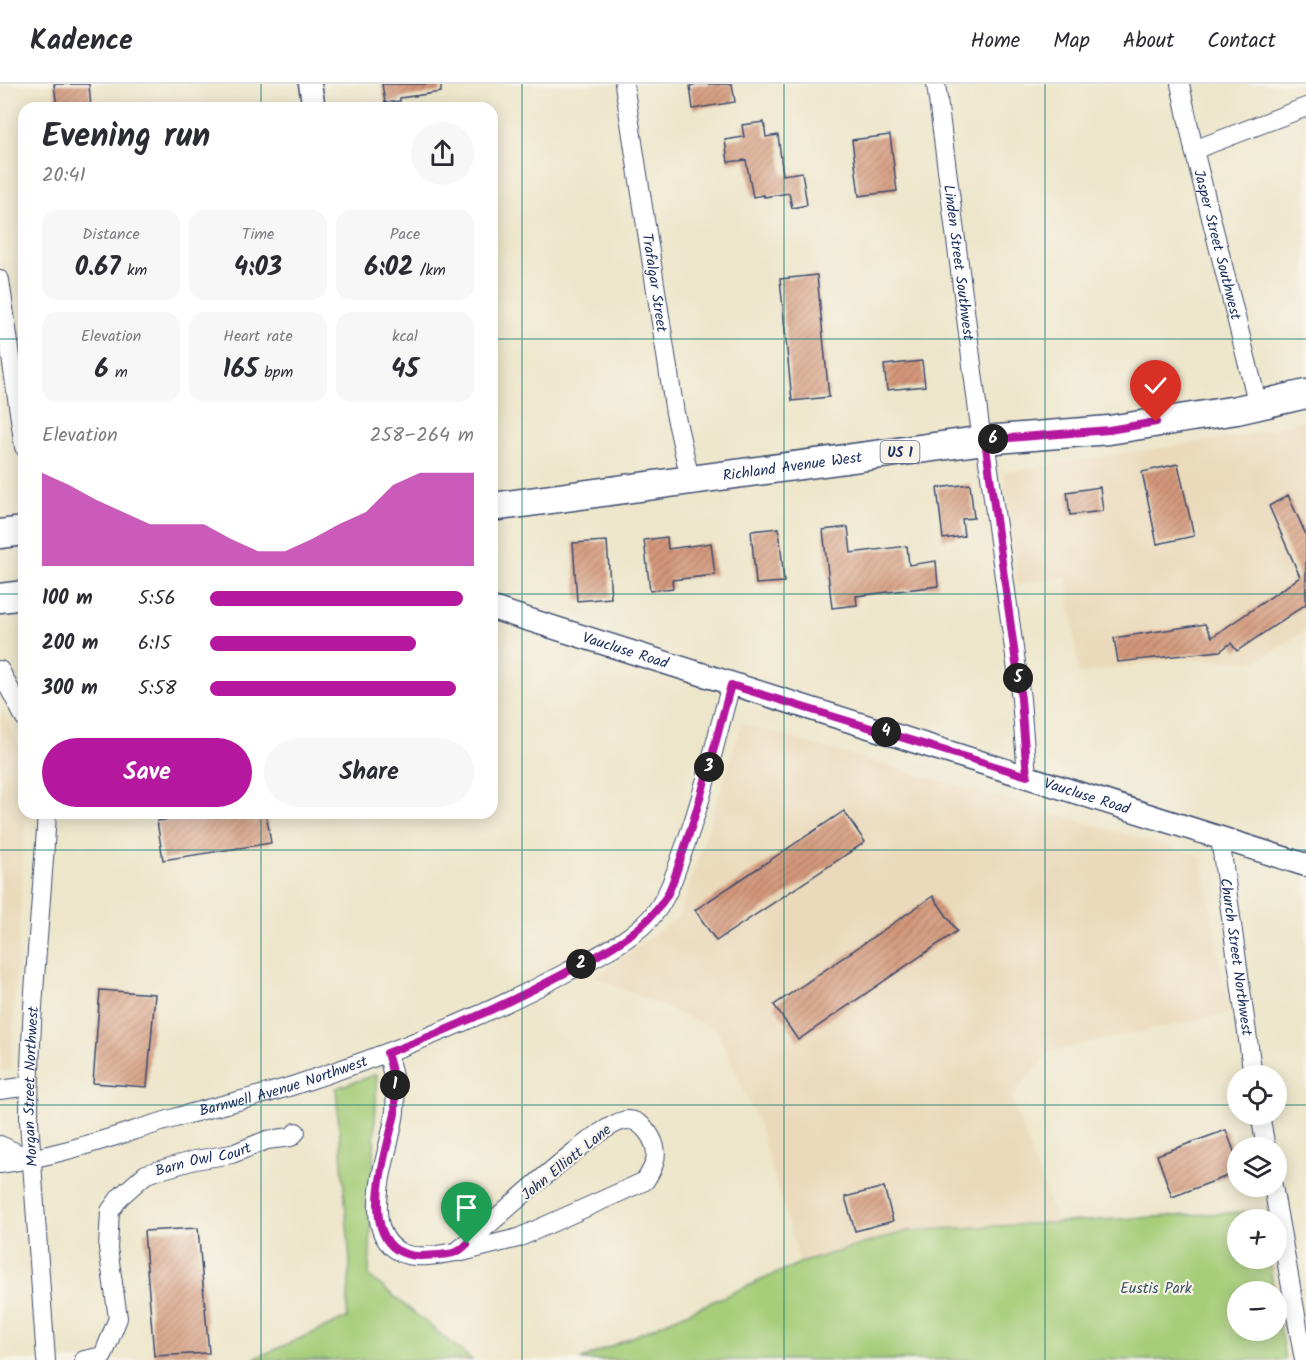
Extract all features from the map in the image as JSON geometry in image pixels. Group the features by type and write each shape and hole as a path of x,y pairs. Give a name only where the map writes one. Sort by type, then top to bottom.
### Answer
{"main road":[{"name":"Richland Avenue West","path":"498,506 985,440 1109,430 1237,410 1306,394"},
{"path":"0,534 18,532"},
{"path":"0,598 18,596"}],"street":[{"path":"310,84 313,102"},
{"name":"Trafalgar Street","path":"624,84 675,413 690,479"},
{"name":"Linden Street Southwest","path":"936,84 980,427 985,440 1021,699 1027,776"},
{"name":"Jasper Street Southwest","path":"1180,84 1194,150 1258,405"},
{"path":"1194,150 1306,107"},
{"path":"0,283 18,406"},
{"name":"Vaucluse Road","path":"498,610 1306,865"},
{"path":"0,670 18,705"},
{"name":"Barnwell Avenue Northwest","path":"0,1164 32,1160 99,1142 176,1117 292,1086 387,1053 466,1022 521,997 596,957 633,933 656,912 667,895 695,820 731,685"},
{"name":"Morgan Street Northwest","path":"46,1360 29,1086 32,999 47,819"},
{"name":"Church Street Northwest","path":"1220,838 1251,1065"},
{"name":"John Elliott Lane","path":"387,1053 395,1077 396,1101 378,1199 379,1218 390,1245 402,1253 415,1256 456,1252 518,1238 645,1181 654,1168 656,1153 652,1137 639,1124 629,1119 607,1128 456,1252"},
{"path":"0,1090 29,1086"},
{"name":"Barn Owl Court","path":"84,1360 103,1356 118,1318 108,1248 110,1211 120,1197 147,1174 195,1160 232,1154 267,1140 291,1137 296,1132"},
{"path":"0,1145 32,1160"},
{"path":"1276,1197 1301,1305 1304,1360"}],"shaded area":[{"path":"1306,420 1306,630 1258,661 1171,659 1079,674 1067,576 1017,585 1004,472 1258,433"},
{"path":"0,706 18,744 18,819 26,819 11,1070 0,1071"},
{"path":"742,724 1201,856 1230,1013 1051,1051 1011,1097 1056,1221 908,1231 800,1263 758,1123 717,1030 596,977 679,916"}],"green space":[{"path":"377,1074 369,1276 472,1360 251,1360 347,1318 350,1262 336,1088"},
{"name":"Eustis Park","path":"1227,1213 1227,1269 1271,1269 1272,1281 1227,1281 1227,1341 1282,1341 1285,1360 580,1360 800,1263 908,1231"}],"building":[{"path":"54,84 89,84 90,102 56,102"},
{"path":"382,84 441,84 441,92 385,102"},
{"path":"732,84 735,102 693,109 690,86"},
{"path":"764,122 766,137 778,135 783,175 802,172 807,205 792,208 789,193 753,197 746,160 728,162 725,140 744,137 742,125"},
{"path":"890,135 897,191 859,196 852,140"},
{"path":"817,275 829,397 792,401 780,279"},
{"path":"922,361 925,386 887,390 884,365"},
{"path":"1178,464 1194,536 1157,544 1142,472"},
{"path":"970,484 974,518 962,519 964,536 943,539 937,488"},
{"path":"1100,487 1103,511 1070,515 1067,492"},
{"path":"1288,495 1306,535 1306,604 1237,651 1231,643 1220,651 1118,662 1114,638 1205,624 1212,637 1300,577 1269,506"},
{"path":"848,527 851,553 907,546 909,565 936,561 938,586 856,596 857,605 832,608 823,530"},
{"path":"779,528 784,582 756,584 751,531"},
{"path":"667,537 668,549 711,543 715,575 672,580 673,588 650,591 644,540"},
{"path":"607,541 611,598 577,601 573,543"},
{"path":"844,811 865,842 716,941 695,910"},
{"path":"267,819 271,843 163,860 157,821"},
{"path":"933,896 957,931 798,1040 774,1005"},
{"path":"100,990 155,994 147,1087 93,1083"},
{"path":"1226,1130 1229,1137 1227,1176 1172,1197 1157,1155"},
{"path":"884,1187 893,1221 855,1231 845,1197"},
{"path":"198,1228 209,1353 154,1356 144,1231"}],"route":[{"path":"467,1244 456,1252 415,1256 402,1253 390,1245 383,1232 379,1218 378,1199 396,1101 395,1077 387,1053 476,1018 521,997 596,957 645,924 667,895 695,820 731,685 1027,776 1021,699 985,440 1109,430 1156,422"}]}
